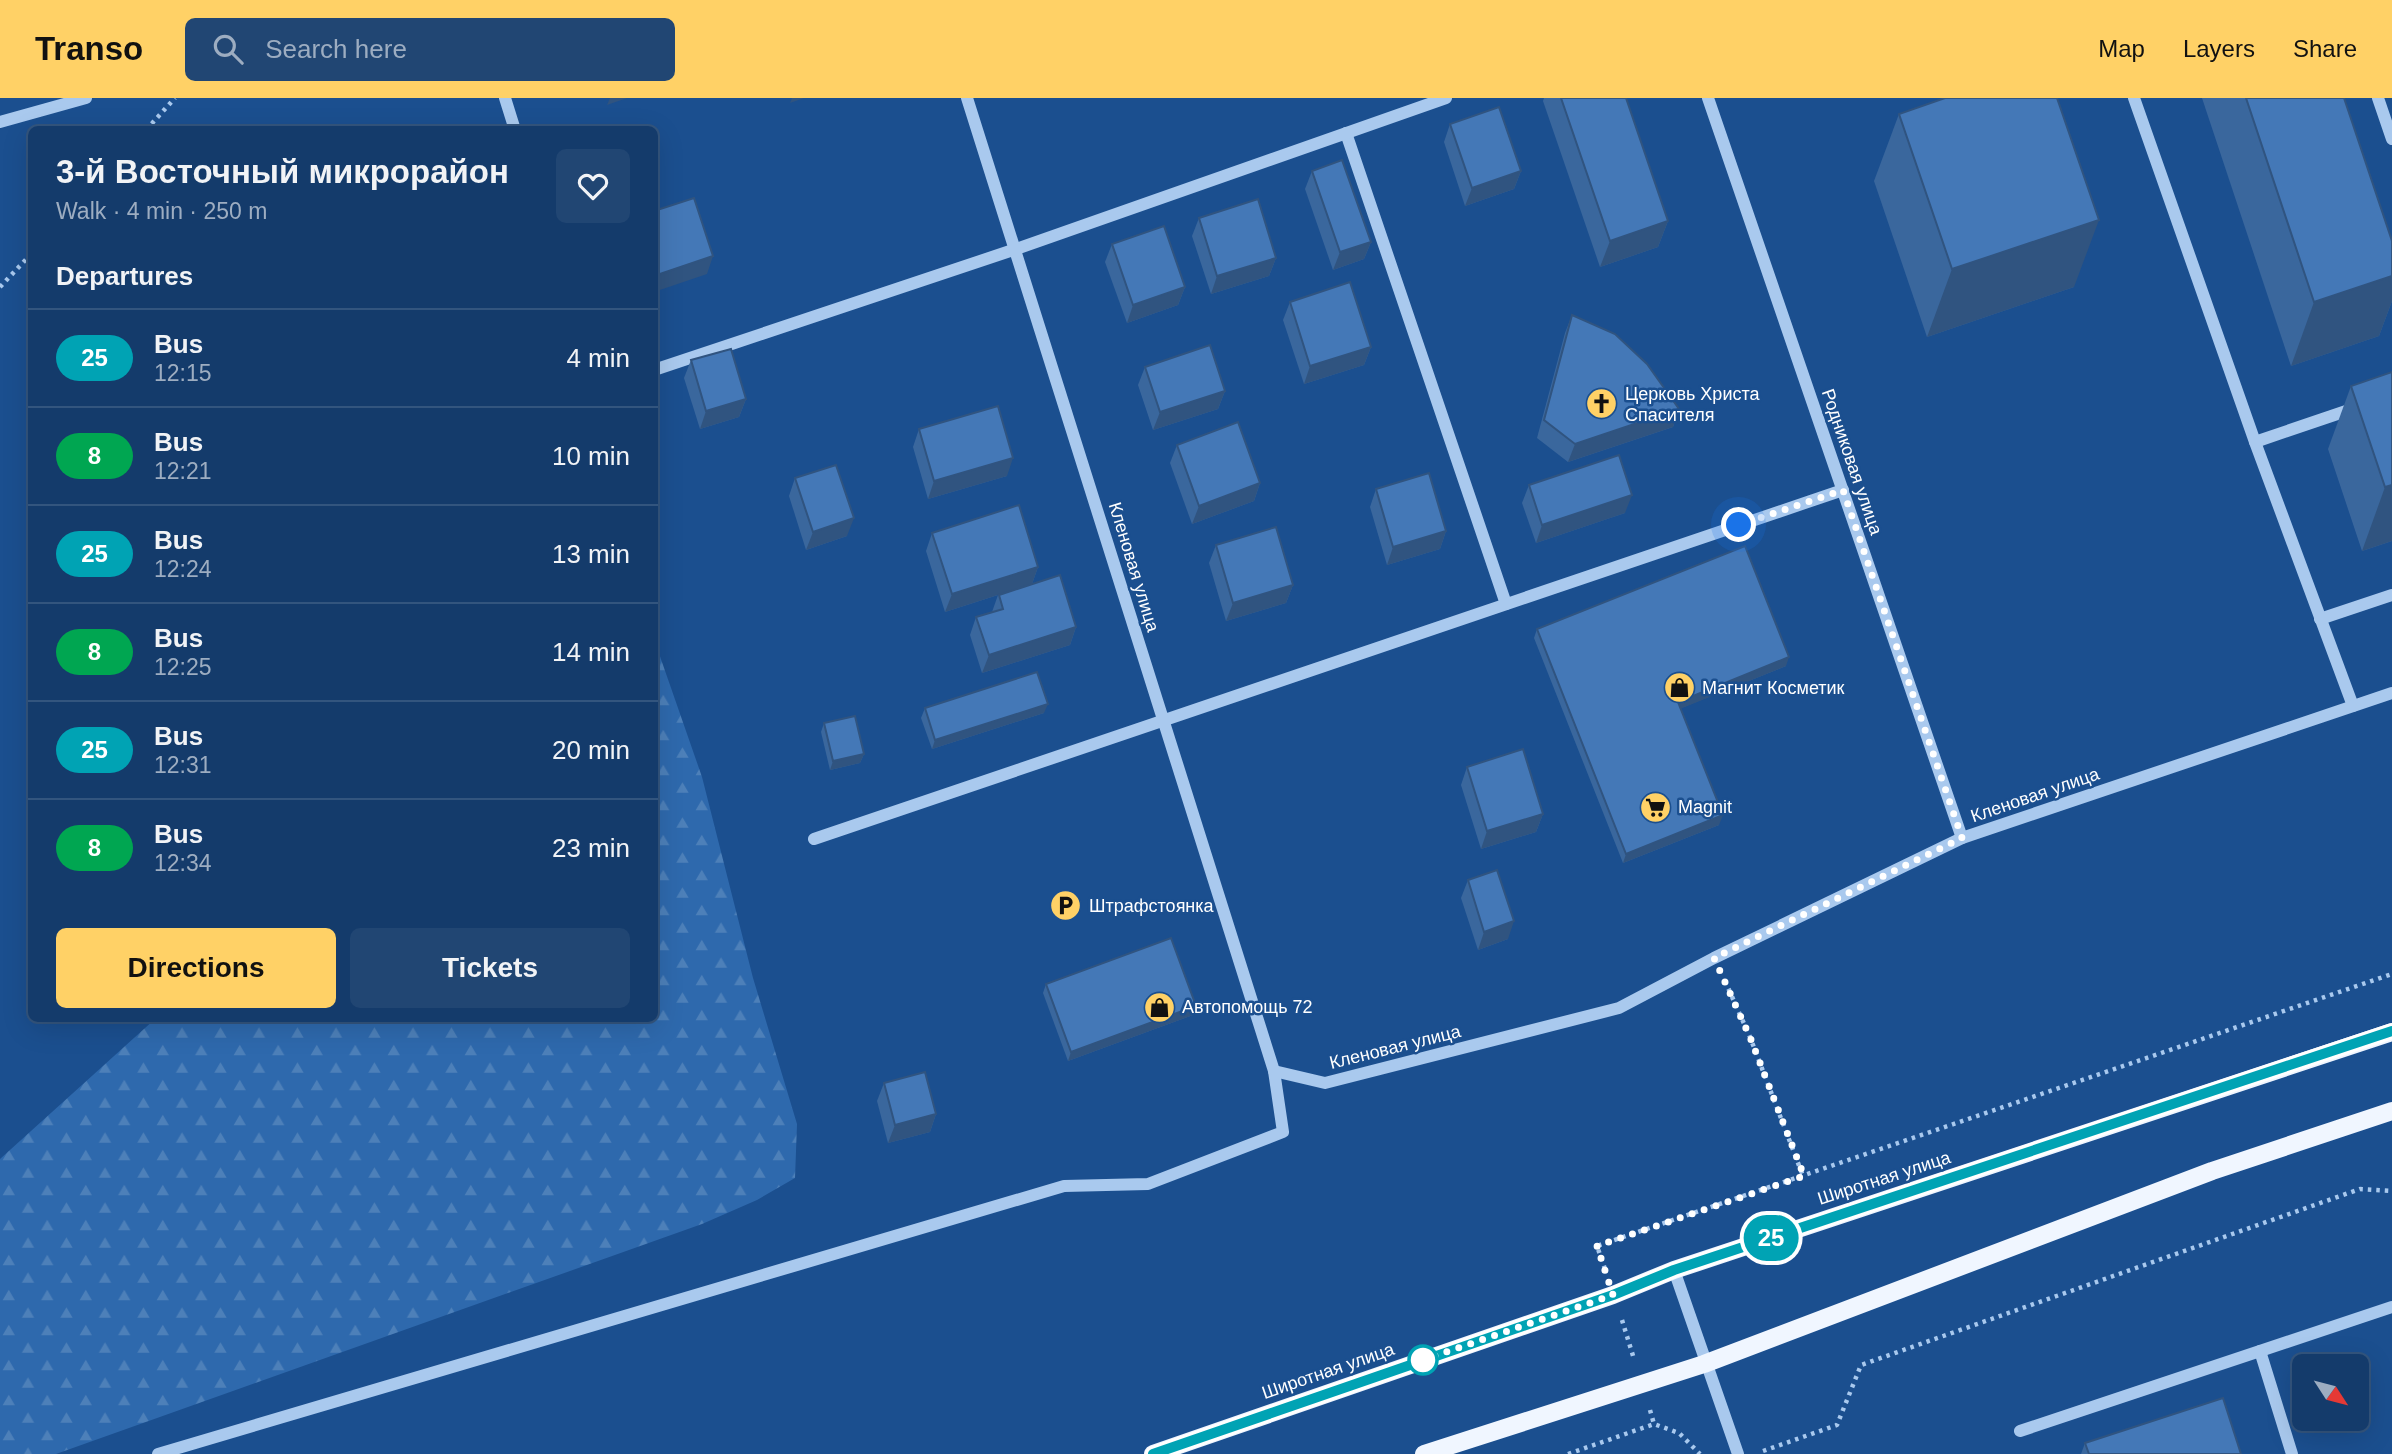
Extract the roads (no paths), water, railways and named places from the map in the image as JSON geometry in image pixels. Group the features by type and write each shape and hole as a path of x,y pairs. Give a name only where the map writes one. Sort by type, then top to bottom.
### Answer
{"main road":[{"name":"Широтная улица","path":"1153,1454 1613,1295 1674,1270 2392,1031"},
{"path":"1424,1454 1704,1364 2212,1171 2392,1111"}],"street":[{"path":"0,122 86,98"},
{"path":"505,98 515,126"},
{"name":"Кленовая улица","path":"967,98 1274,1071 1325,1083 1619,1009 1714,958 1962,838 2392,693"},
{"path":"658,369 1016,249 1446,98"},
{"name":"Родниковая улица","path":"1708,98 1962,838"},
{"path":"2134,98 2255,442 2353,706"},
{"path":"2378,98 2392,139"},
{"path":"1346,133 1506,604"},
{"path":"2255,442 2367,404"},
{"path":"814,839 1843,490"},
{"path":"2320,619 2392,595"},
{"path":"158,1454 1063,1186 1148,1184 1283,1132 1274,1071"},
{"path":"1674,1270 1704,1364 1738,1454"},
{"path":"2020,1431 2392,1307"},
{"path":"2260,1351 2292,1454"}],"place":[{"name":"Церковь Христа Спасителя","path":"1602,404"},
{"name":"Магнит Косметик","path":"1679,688"},
{"name":"Magnit","path":"1655,807"},
{"name":"Штрафстоянка","path":"1066,906"},
{"name":"Автопомощь 72","path":"1159,1007"}]}
